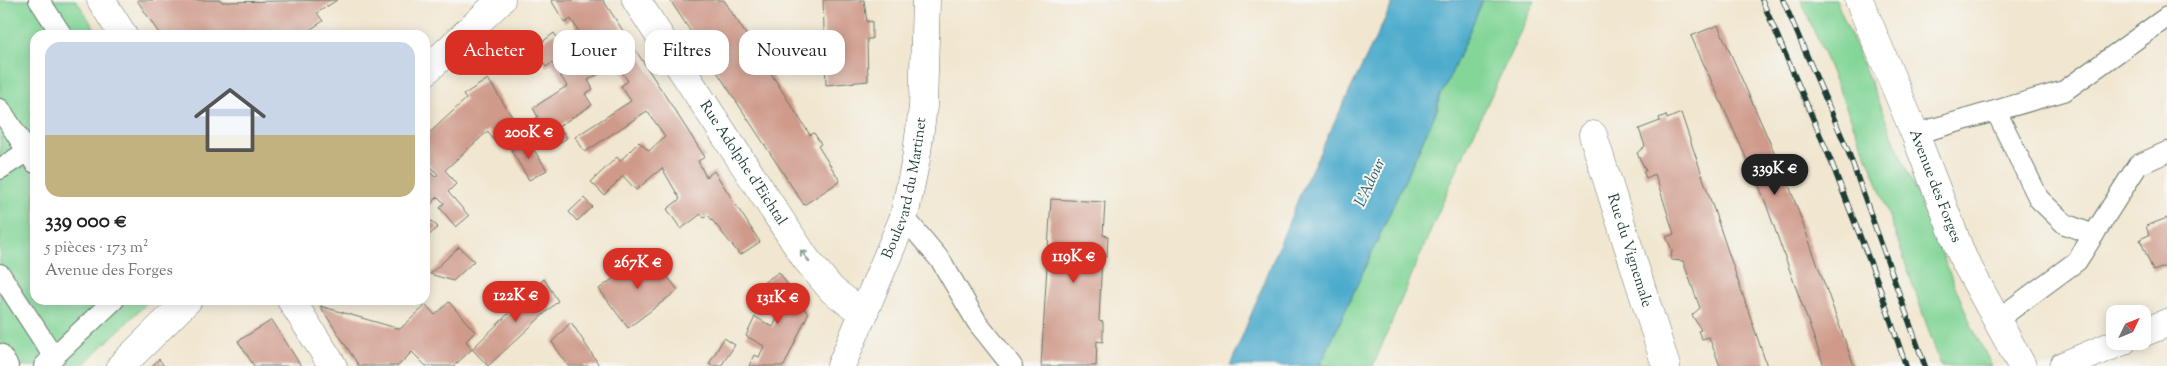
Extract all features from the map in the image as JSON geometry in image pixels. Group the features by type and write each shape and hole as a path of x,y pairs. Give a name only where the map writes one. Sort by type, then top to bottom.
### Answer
{"street":[{"path":"101,0 120,30"},
{"path":"430,67 501,0"},
{"name":"Rue Adolphe d'Eichtal","path":"636,0 806,259 832,290 864,314"},
{"name":"Boulevard du Martinet","path":"841,366 904,217 916,159 923,107 926,0"},
{"name":"Avenue des Forges","path":"1859,0 1915,134 1963,258 2022,366"},
{"name":"Rue du Vignemale","path":"1593,135 1666,366"},
{"path":"120,366 183,305"},
{"path":"294,305 333,366"},
{"path":"2151,329 2167,323"},
{"path":"2063,366 2106,348"}],"lane":[{"path":"39,0 59,30"},
{"path":"1915,134 2064,91 2167,17"},
{"path":"0,108 30,150"},
{"path":"1996,111 2039,199 2065,224 2094,235"},
{"path":"1997,320 2078,261 2138,165 2167,152"},
{"path":"0,169 30,154"},
{"path":"904,217 941,261 977,322 1012,366"},
{"path":"0,274 49,362 109,305"},
{"path":"0,354 8,366"}],"green space":[{"path":"0,0 76,0 96,30 30,30 30,305 145,305 82,366 0,366"},
{"path":"1483,0 1535,0 1450,185 1373,366 1320,366 1438,108 1439,97 1445,88"},
{"path":"1801,0 1836,0 1972,327 1992,366 1941,366 1875,176"}],"water":[{"name":"L'Adour","path":"1394,0 1483,0 1445,88 1439,97 1438,107 1320,366 1230,366 1303,187"}],"building":[{"path":"137,0 221,0 222,2 337,0 317,13 323,21 310,30 157,30"},
{"path":"551,0 603,0 622,30 578,30 571,19 565,23"},
{"path":"670,0 724,0 743,30 739,30 739,75 772,75 810,135 814,133 821,144 818,146 840,181 804,205 719,75 729,75 729,30 690,30"},
{"path":"823,0 864,0 867,22 872,21 872,39 867,39 868,81 826,85 826,75 845,75 845,30 824,30"},
{"path":"1718,25 1790,188 1854,366 1824,366 1762,193 1691,36"},
{"path":"553,34 553,65 552,63 546,67 543,63 543,41"},
{"path":"635,49 645,65 645,75 652,75 705,157 698,161 706,177 714,171 760,242 740,255 708,215 704,218 701,214 681,229 667,209 680,199 662,168 636,190 623,176 604,195 591,182 617,157 620,161 639,142 649,151 665,136 647,111 585,152 575,137 631,101 621,86 628,81 624,75 635,75"},
{"path":"560,75 596,75 588,80 593,89 585,94 592,105 559,126 567,138 555,146 546,129 535,136 527,124 538,117 533,108 567,86"},
{"path":"488,79 518,126 494,141 488,131 445,170 456,184 448,192 469,216 456,227 440,208 444,203 438,197 430,205 430,172 435,177 438,175 430,165 430,132 466,99 463,95"},
{"path":"1681,113 1767,366 1720,366 1709,337 1702,339 1698,331 1701,330 1692,315 1700,308 1683,261 1671,260 1672,250 1666,237 1674,234 1655,174 1646,178 1643,171 1646,171 1637,153 1645,146 1639,129 1660,121 1659,118 1666,115 1667,119"},
{"path":"527,139 547,170 529,180 511,150"},
{"path":"584,198 592,207 577,221 569,212"},
{"path":"1051,199 1105,202 1103,235 1108,236 1107,257 1102,256 1099,321 1103,322 1103,342 1097,341 1096,366 1041,366"},
{"path":"2167,218 2167,266 2153,271 2140,239 2149,235 2146,226"},
{"path":"430,220 438,227 430,234"},
{"path":"459,247 474,261 453,281 430,274"},
{"path":"648,252 678,290 628,328 599,289"},
{"path":"779,272 808,314 784,366 749,366 754,355 759,357 764,346 746,336 755,317 773,327 780,312 760,285"},
{"path":"544,279 558,301 488,366 472,349"},
{"path":"449,302 475,332 466,341 472,349 454,366 426,366 412,352 398,366 359,366 320,306 400,329 426,305 435,315"},
{"path":"272,320 301,366 254,366 238,341"},
{"path":"571,322 599,365 568,366 552,342"},
{"path":"724,338 735,345 721,366 712,366 709,364"},
{"path":"159,359 164,366 152,366"}],"railway":[{"path":"1762,0 1829,156 1877,280 1906,366"},
{"path":"1783,0 1848,151 1925,366"}]}
